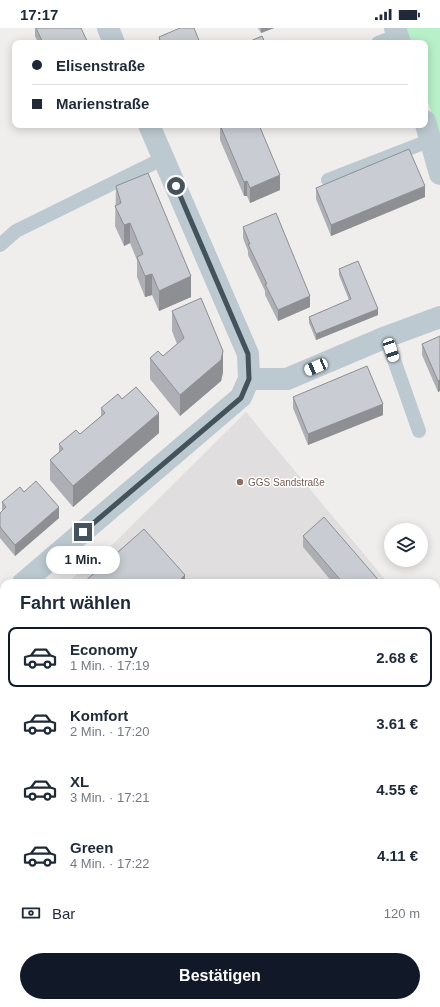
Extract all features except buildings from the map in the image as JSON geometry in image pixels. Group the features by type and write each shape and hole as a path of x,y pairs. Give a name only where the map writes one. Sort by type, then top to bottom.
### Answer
{"street":[{"path":"108,28 113,40"},
{"path":"27,579 241,398 249,379 248,354 150,128"},
{"path":"428,131 440,174"},
{"path":"249,379 287,379 386,337 440,317"}],"lane":[{"path":"328,180 428,131"},
{"path":"0,245 16,231 164,158"},
{"path":"386,337 419,431"}],"shaded area":[{"name":"GGS Sandstraße","path":"246,412 385,579 71,579 106,551"}],"green space":[{"path":"401,28 440,28 440,136 428,102 428,40 406,40"}],"place":[{"name":"GGS Sandstraße","path":"240,482"}],"route":[{"path":"83,532 241,398 249,379 248,354 176,186"}]}
